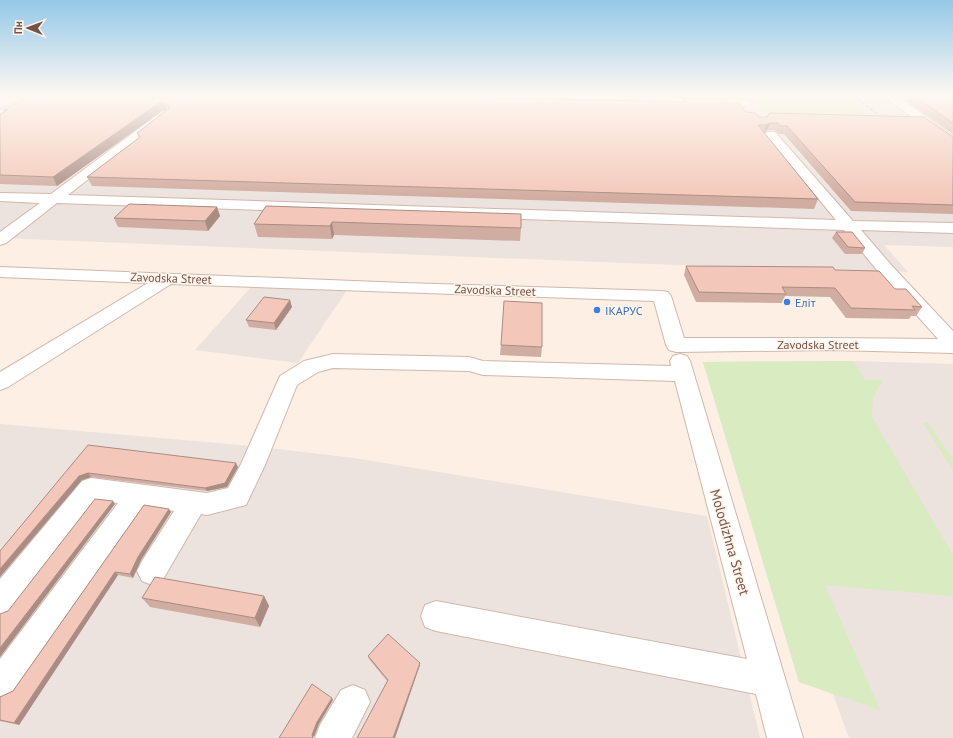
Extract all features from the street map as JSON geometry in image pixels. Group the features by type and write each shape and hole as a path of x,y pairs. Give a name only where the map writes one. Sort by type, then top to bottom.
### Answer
{"street":[{"path":"0,240 146,129"},
{"path":"937,129 953,141"},
{"path":"771,134 887,272 953,344"},
{"path":"0,197 848,226 953,228"},
{"name":"Zavodska Street","path":"0,272 404,288 662,296 676,345 953,344"},
{"path":"0,382 169,278"},
{"name":"Molodizhna Street","path":"676,345 785,738"},
{"path":"0,602 91,489 207,504 237,497 253,465 288,381 311,366 333,361 469,364 482,368 683,374"},
{"path":"4,681 140,495"},
{"path":"152,571 194,502"},
{"path":"436,616 768,680"},
{"path":"333,738 353,702"}],"shaded area":[{"path":"0,129 927,129 953,149 953,247 884,245 908,272 650,264 0,238"},
{"path":"252,286 347,290 298,363 195,350"},
{"path":"853,361 953,364 953,738 849,738 833,694 799,682 703,362"},
{"path":"0,424 252,446 354,458 707,516 760,738 0,738"}],"green space":[{"path":"853,361 865,380 883,380 873,397 872,417 953,555 953,596 825,585 880,710 799,682 703,362"},
{"path":"927,422 953,459 953,470 923,423"}],"building":[{"path":"0,129 121,129 53,177 0,175"},
{"path":"142,129 762,129 818,199 87,177 140,137 137,133"},
{"path":"790,129 942,129 953,137 953,205 855,202"},
{"path":"129,204 217,207 205,221 114,218"},
{"path":"266,206 521,214 521,228 332,222 330,226 254,224"},
{"path":"836,232 852,232 865,248 848,247"},
{"path":"686,266 833,267 835,270 879,271 895,289 906,289 922,307 912,306 915,310 851,308 835,288 782,287 786,294 699,292"},
{"path":"264,297 290,300 274,323 246,320"},
{"path":"504,301 542,303 542,347 501,345"},
{"path":"88,445 236,463 225,483 205,488 88,473 79,476 0,569 0,551"},
{"path":"95,499 113,501 0,648 0,614 8,611"},
{"path":"144,505 169,509 138,557 130,574 115,572 14,723 0,720 0,697 13,691"},
{"path":"155,577 264,596 255,618 142,598"},
{"path":"388,634 420,663 393,738 357,738 388,680 368,656"},
{"path":"312,684 332,698 317,722 312,735 313,737 279,738"}],"place":[{"name":"Еліт","path":"787,302"},
{"name":"ІКАРУС","path":"597,310"}]}
